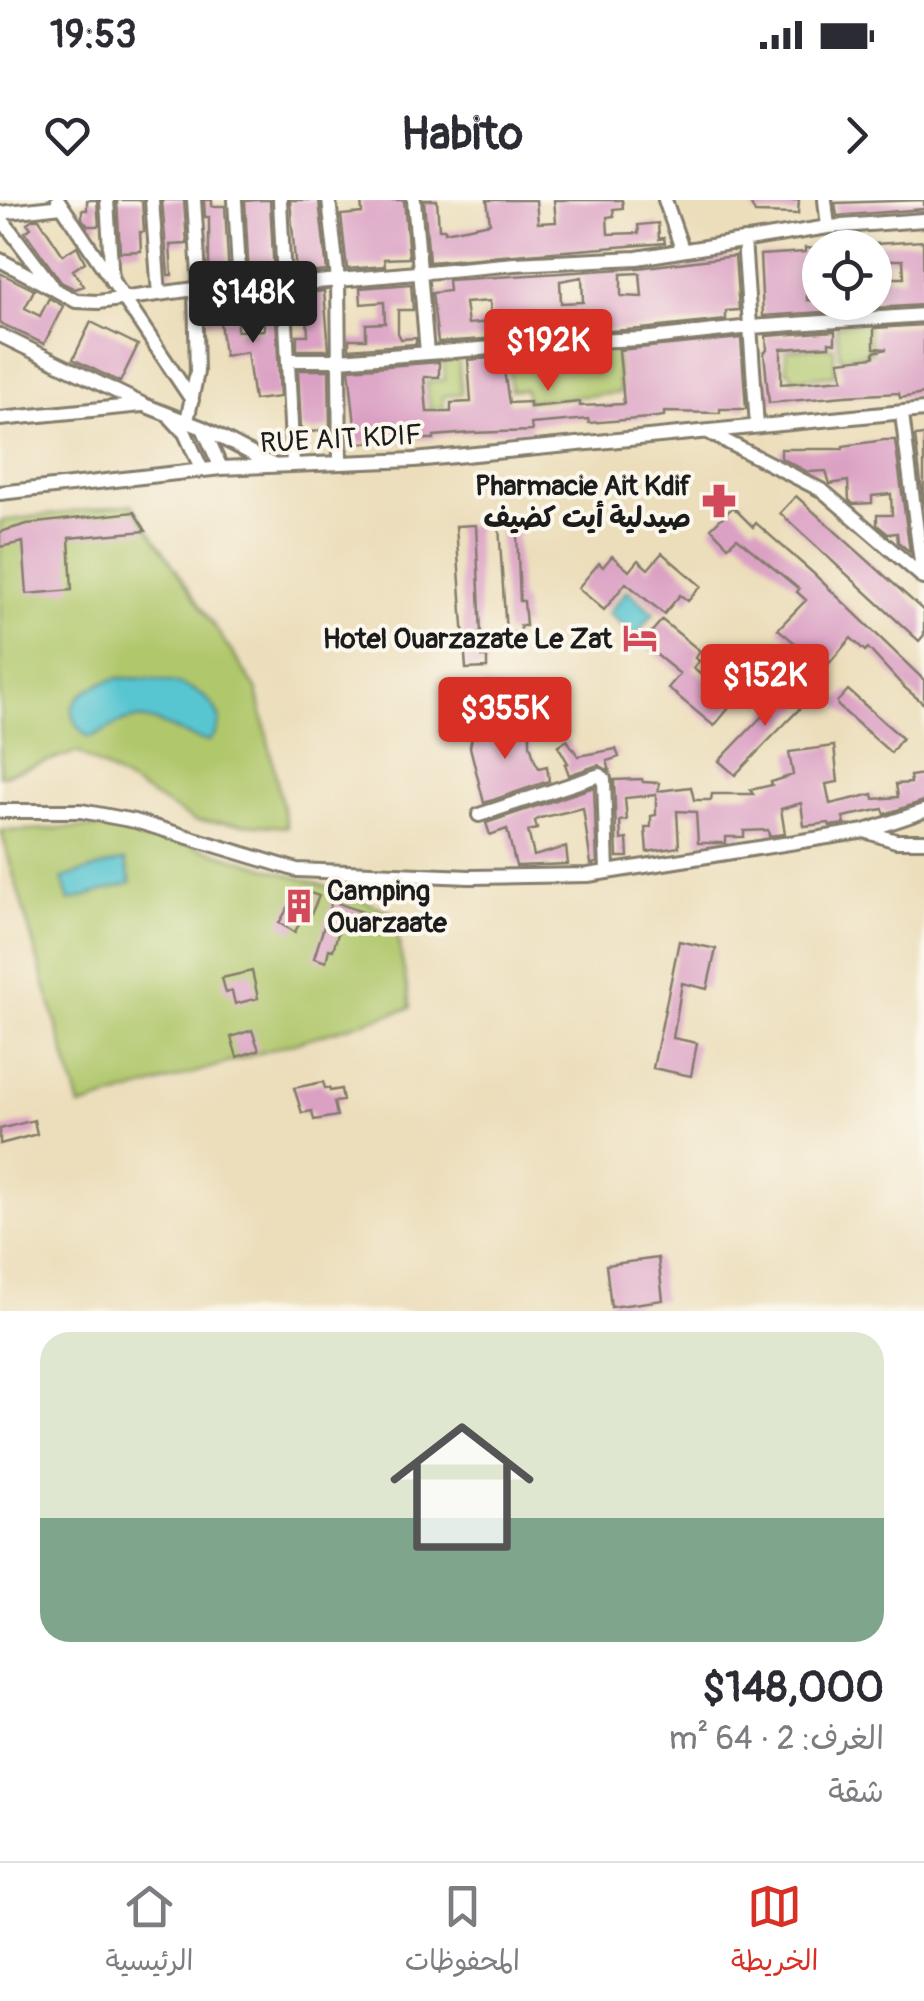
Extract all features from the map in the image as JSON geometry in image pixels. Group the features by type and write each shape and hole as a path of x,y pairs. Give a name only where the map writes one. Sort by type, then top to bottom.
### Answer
{"street":[{"path":"107,200 112,283"},
{"path":"152,200 159,294"},
{"path":"188,421 197,372 194,200"},
{"path":"234,200 240,289"},
{"path":"280,200 293,465"},
{"path":"329,200 338,280 340,463"},
{"path":"414,200 427,353"},
{"path":"665,200 682,249"},
{"path":"825,200 828,227"},
{"path":"59,294 0,215 60,203 192,400"},
{"path":"0,260 76,302 420,272 637,258 828,227 924,220"},
{"path":"744,240 757,426"},
{"path":"288,360 642,339 924,314"},
{"path":"0,335 144,405 188,421 275,466"},
{"path":"0,419 144,405"},
{"path":"0,410 16,418"},
{"name":"RUE AIT KDIF","path":"0,494 221,468 414,460 924,410"},
{"path":"902,414 924,578"},
{"path":"169,416 184,434 202,470"},
{"path":"202,428 221,468"},
{"path":"706,431 823,491 924,578"},
{"path":"479,815 600,775 604,779 607,872"},
{"path":"0,811 82,812 135,822 297,870 470,877 607,872 865,831 924,811"},
{"path":"865,831 896,840 924,841"}],"green space":[{"path":"868,322 872,353 840,357 836,325"},
{"path":"615,343 620,393 527,401 525,389 511,390 508,351"},
{"path":"834,347 835,375 793,379 791,372 786,371 786,350"},
{"path":"458,354 462,394 443,396 444,407 430,409 427,382 445,380 443,355"},
{"path":"132,504 257,690 287,827 195,821 77,752 0,776 0,521"},
{"path":"128,826 335,889 393,913 411,1008 80,1107 1,831"}],"water":[{"path":"627,590 654,613 635,636 608,613"},
{"path":"119,678 163,681 191,689 213,706 220,719 216,733 209,741 151,720 132,719 88,737 77,726 73,706 85,692"},
{"path":"125,860 131,883 69,901 62,878"}],"building":[{"path":"87,200 97,200 99,226 88,226 82,219"},
{"path":"117,200 142,200 141,251 120,252"},
{"path":"162,200 184,200 187,244 170,245 172,275 168,275"},
{"path":"204,200 212,200 212,206 225,206 229,279 209,279 209,217 205,217"},
{"path":"270,200 274,276 249,278 245,201"},
{"path":"290,200 319,200 327,271 296,274"},
{"path":"361,200 404,200 409,258 384,259 385,266 347,269 341,215 362,213"},
{"path":"424,200 437,200 439,229 445,232 490,223 487,200 536,200 538,223 556,222 554,200 622,200 623,208 613,209 614,216 607,217 608,234 639,233 638,225 658,223 659,239 664,238 665,243 429,262"},
{"path":"749,200 799,200 798,214 755,213"},
{"path":"924,200 924,209 837,216 835,203"},
{"path":"39,219 63,255 77,246 85,262 73,270 84,286 75,289 61,282 25,232 31,228 27,223"},
{"path":"923,241 924,305 892,307 892,278 904,278 903,260 892,260 892,243"},
{"path":"802,252 802,313 763,316 760,255"},
{"path":"735,256 739,310 726,311 726,320 438,342 432,293 449,291 448,280 638,268","holes":["640,273 642,297 621,296 621,274","582,277 583,302 561,303 560,281","490,301 491,322 468,324 465,303"]},
{"path":"0,273 34,290 25,308 40,316 49,298 63,306 44,344 0,323"},
{"path":"411,284 413,310 398,310 398,333 401,339 416,338 416,344 349,349 349,339 366,339 366,324 385,323 384,302 361,304 360,288"},
{"path":"324,291 329,350 297,350 297,335 308,335 307,316 296,316 295,300 304,299 303,293"},
{"path":"275,296 280,397 254,400 247,352 224,356 220,321 206,322 205,299 221,299 223,319 237,318 237,331 264,330 264,302 245,303 244,299"},
{"path":"91,322 138,345 120,382 73,359"},
{"path":"924,325 924,394 769,403 766,336 835,331 835,343 829,342 829,346 781,349 781,384 843,379 839,361 874,357 874,352 887,349 874,348 874,328"},
{"path":"741,338 746,409 720,409 720,413 664,412 664,416 649,418 531,424 532,431 357,444 349,369 439,362 439,377 424,377 427,412 451,412 451,403 471,402 468,360 502,357 509,403 530,402 530,407 580,402 580,406 624,404 619,350"},
{"path":"298,370 329,370 330,427 314,432 301,429"},
{"path":"924,435 924,507 915,436"},
{"path":"895,440 910,552 898,542 897,533 888,534 877,525 877,515 892,515 891,494 872,496 872,503 853,504 849,500 848,481 830,484 826,471 808,472 781,458 781,449 843,449"},
{"path":"796,496 924,611 924,635 919,641 780,513"},
{"path":"733,507 813,573 924,680 924,704 868,648 865,651 851,638 825,668 778,629 806,600 797,592 799,589 737,538 728,546 711,528"},
{"path":"134,512 146,531 69,538 72,590 27,594 23,542 0,547 0,532 27,524"},
{"path":"513,521 521,524 521,534 517,534 520,601 524,601 526,626 520,626 521,632 506,633 499,526"},
{"path":"476,525 482,657 487,657 487,668 466,669 456,526"},
{"path":"662,553 701,586 688,601 680,595 664,614 626,583 604,610 578,588 599,563 603,567 612,556 629,571 638,560 648,569"},
{"path":"662,620 700,651 693,668 734,702 714,726 668,688 680,674 642,643"},
{"path":"485,683 501,688 496,705 480,700"},
{"path":"794,683 810,698 735,775 719,761"},
{"path":"848,690 902,738 891,753 838,706"},
{"path":"542,702 552,711 538,726 528,718"},
{"path":"474,726 530,731 535,761 539,768 547,766 549,781 484,803 470,747"},
{"path":"567,740 578,756 616,749 619,757 607,761 610,771 598,765 569,775 565,764 568,763 558,746"},
{"path":"834,746 838,782 826,784 830,804 873,794 874,799 898,797 896,784 911,783 910,776 924,774 924,801 885,814 883,809 843,817 845,824 830,826 804,826 801,803 781,809 785,834 769,836 768,830 744,831 744,837 726,837 726,843 698,843 696,812 677,811 679,847 647,852 645,827 651,827 651,816 656,815 656,795 625,798 627,820 620,821 621,840 627,839 628,857 617,857 614,780 659,783 658,791 691,787 694,800 711,800 712,794 753,794 750,790 793,775 789,752"},
{"path":"594,787 597,863 591,864 583,808 540,818 535,821 537,829 528,831 534,856 566,847 568,864 516,866 507,829 490,835 486,823"},
{"path":"299,889 319,896 308,921 302,918 295,932 279,923"},
{"path":"332,901 368,914 363,928 342,920 326,962 314,958"},
{"path":"679,941 716,949 707,989 682,983 673,1038 697,1043 691,1076 653,1068"},
{"path":"252,971 258,998 235,1004 232,991 226,993 222,978"},
{"path":"252,1030 259,1050 237,1057 231,1037"},
{"path":"323,1082 330,1091 341,1089 343,1101 334,1102 337,1116 314,1120 312,1111 302,1113 294,1088"},
{"path":"34,1120 37,1134 0,1144 0,1129"},
{"path":"658,1258 663,1300 611,1307 606,1265"}],"place":[{"name":"Pharmacie Ait Kdif صيدلية أيت كضيف","path":"719,501"},
{"name":"Hotel Ouarzazate Le Zat","path":"640,638"},
{"name":"Camping Ouarzaate","path":"299,906"}]}
